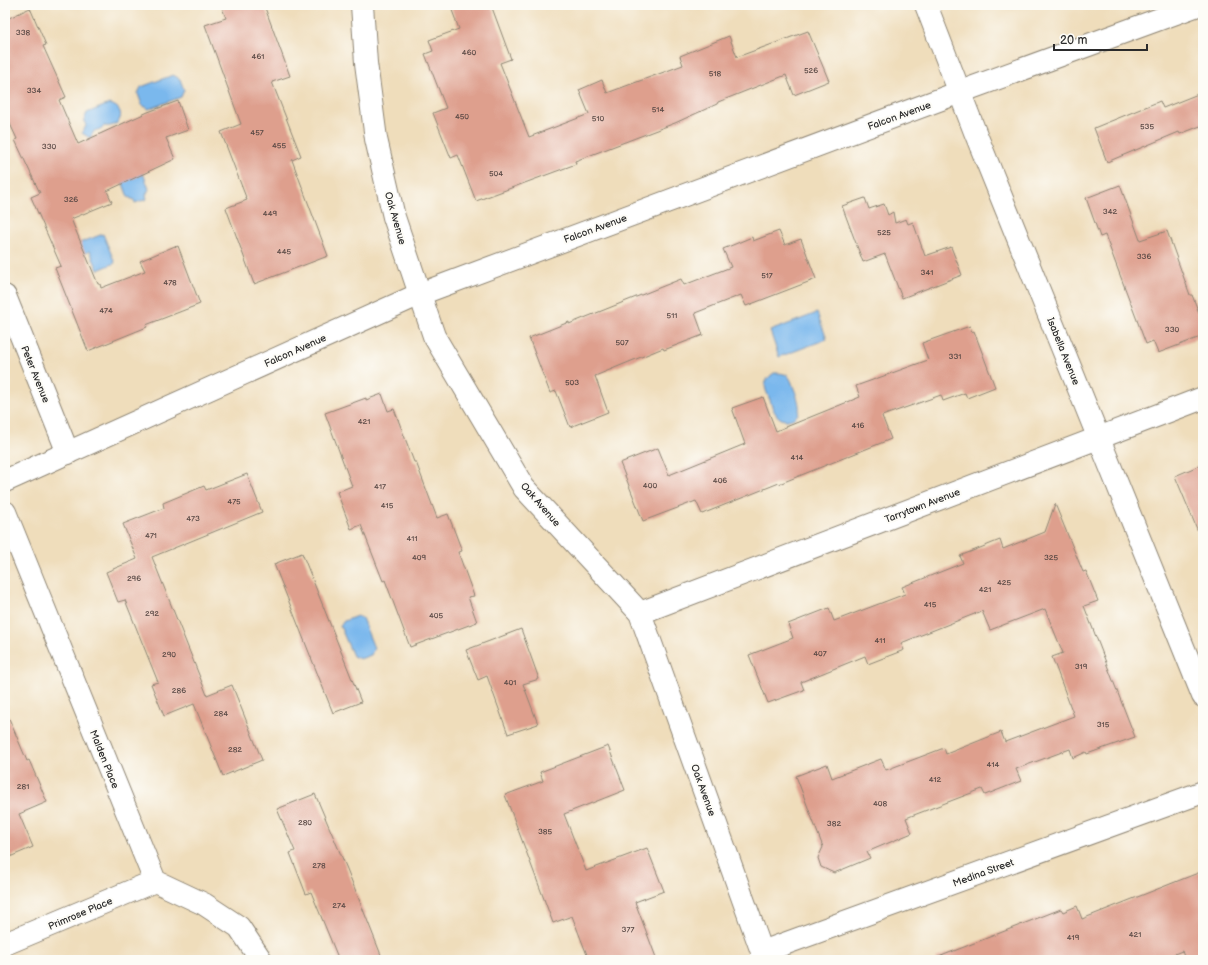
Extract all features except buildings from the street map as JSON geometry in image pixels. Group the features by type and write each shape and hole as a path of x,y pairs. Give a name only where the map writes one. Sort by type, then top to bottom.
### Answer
{"street":[{"name":"Oak Avenue","path":"362,5 366,63 376,139 394,217 434,336 524,488 640,613 762,956"},
{"name":"Isabella Avenue","path":"926,5 1203,696"},
{"name":"Falcon Avenue","path":"5,481 420,294 960,92 1198,5"},
{"name":"Peter Avenue","path":"5,296 68,452"},
{"name":"Tarrytown Avenue","path":"640,613 1203,398"},
{"name":"Malden Place","path":"5,512 155,881"},
{"name":"Medina Street","path":"762,956 1203,792"},
{"name":"Primrose Place","path":"5,944 155,881"},
{"path":"155,881 204,904 239,927 261,960"}],"water":[{"path":"173,75 180,79 184,90 181,97 149,109 142,105 138,94 141,87"},
{"path":"109,104 118,109 120,113 119,121 110,126 104,126 94,131 90,138 82,133 86,126 84,120 87,113"},
{"path":"140,165 149,189 146,195 147,199 135,203 134,200 128,197 119,173"},
{"path":"103,234 115,263 98,270 90,251 81,255 77,244"},
{"path":"817,313 827,339 779,357 770,331"},
{"path":"774,373 786,375 792,382 799,410 796,417 792,419 783,420 777,415 766,391 765,385 767,379"},
{"path":"357,616 362,618 374,648 371,655 360,659 353,656 340,626 344,621"}]}
